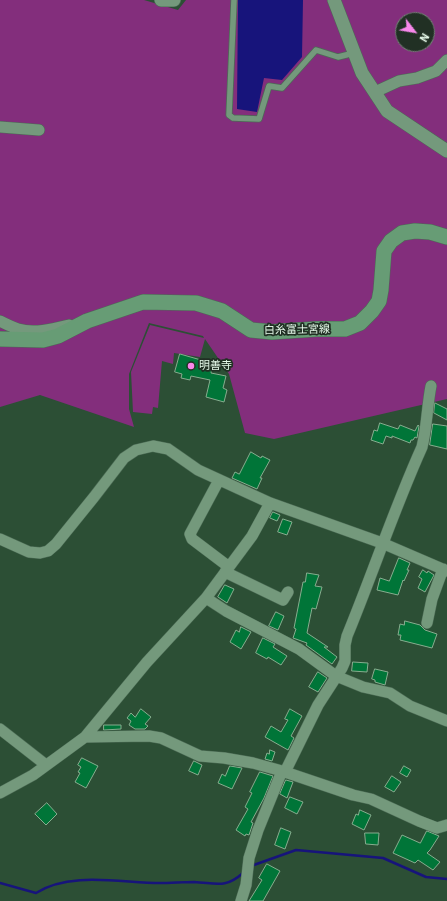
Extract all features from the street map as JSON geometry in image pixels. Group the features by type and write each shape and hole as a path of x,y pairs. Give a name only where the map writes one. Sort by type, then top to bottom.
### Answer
{"main road":[{"name":"白糸富士宮線","path":"0,339 43,340 58,336 87,321 143,302 196,303 222,311 252,330 272,332 345,329 360,323 372,311 379,301 384,251 391,241 402,233 415,231 430,232 447,236"}],"street":[{"path":"161,0 174,0"},
{"path":"334,0 362,73 387,111 447,151"},
{"path":"375,92 399,81 417,78 436,71 447,60"},
{"path":"0,127 39,130"},
{"path":"0,321 19,330 34,331 51,330 87,321"},
{"path":"241,901 246,885 251,851 258,830 283,771 318,705 345,661 345,645 347,636 370,581 382,542 422,447 426,432 430,386"},
{"path":"0,539 29,552 40,553 48,551 56,544 124,458 136,450 152,446 168,449 198,470 270,503 382,542 445,570 432,599 427,623"},
{"path":"219,480 190,534 192,539 227,569 283,600 288,592"},
{"path":"0,793 34,775 85,737 147,662 206,598 252,536 270,503"},
{"path":"206,598 226,611 299,649 336,676 363,687 390,693 410,706 447,721"},
{"path":"0,729 46,765"},
{"path":"85,737 149,736 161,738 200,756 253,763 283,771 353,795 371,799 437,828 447,825"}],"lane":[{"path":"234,0 229,115 233,118 259,119 269,86 282,88 316,50 338,57 354,53"}],"shaded area":[{"path":"0,0 144,0 178,10 186,0 447,0 447,399 274,439 245,433 229,374 205,339 200,357 174,353 173,364 162,361 158,408 153,407 152,414 133,412 131,372 150,325 204,338 203,336 149,323 129,374 129,409 134,427 40,395 0,407"},
{"path":"238,0 303,0 302,57 282,80 264,78 257,112 237,109"}],"building":[{"path":"180,354 201,360 200,365 212,368 211,373 226,376 223,388 227,390 224,402 206,397 210,380 191,376 190,380 181,378 182,374 175,372"},
{"path":"435,403 447,409 447,420 434,413"},
{"path":"380,423 398,429 400,425 415,431 418,425 417,438 415,437 410,443 392,436 392,438 386,436 383,444 371,440 374,430 377,431"},
{"path":"433,424 447,426 447,449 430,445"},
{"path":"251,452 261,458 262,456 270,460 260,478 262,478 257,489 232,478 235,472 239,474"},
{"path":"273,512 280,515 277,521 270,518"},
{"path":"283,519 292,522 287,535 278,532"},
{"path":"399,558 410,563 407,570 409,570 404,581 403,580 398,595 377,590 380,578 389,581"},
{"path":"423,570 434,575 425,592 418,588 422,579 419,577"},
{"path":"307,573 319,575 315,586 322,587 316,609 312,608 307,633 328,647 324,647 337,657 332,664 306,645 307,643 293,638 296,629 294,628 303,582 305,582"},
{"path":"225,585 234,589 227,603 218,597"},
{"path":"276,612 284,616 278,630 269,626"},
{"path":"405,621 420,625 425,630 437,634 432,648 400,640 401,635 398,635 400,624 404,625"},
{"path":"241,627 251,632 241,649 230,642 236,630 239,632"},
{"path":"263,638 275,644 273,647 287,656 281,665 268,657 267,659 256,653"},
{"path":"353,662 368,663 367,672 352,671"},
{"path":"375,669 388,672 385,685 375,682 375,680 372,679"},
{"path":"318,672 327,678 318,692 309,687"},
{"path":"141,709 151,717 145,724 148,726 145,729 135,729 129,725 131,721 127,718 131,713 135,717"},
{"path":"290,709 302,716 291,736 294,738 288,750 265,737 271,726 281,732 288,720 285,719"},
{"path":"104,725 121,725 121,729 104,730"},
{"path":"270,750 275,752 272,761 265,759"},
{"path":"82,758 98,766 86,788 75,782 80,773 78,772 81,767 78,765"},
{"path":"194,761 202,765 198,775 189,771"},
{"path":"230,766 242,768 232,789 218,783 222,774 225,776"},
{"path":"404,766 411,770 407,777 400,773"},
{"path":"260,772 273,776 264,798 251,822 253,823 249,835 246,834 245,836 236,830 248,809 245,807 252,793 250,792"},
{"path":"392,776 401,782 394,792 385,787"},
{"path":"286,780 293,782 287,798 280,794"},
{"path":"290,797 303,802 297,814 285,808"},
{"path":"47,803 57,814 46,825 35,814"},
{"path":"360,810 371,815 364,830 352,824 356,814 358,815"},
{"path":"281,828 291,832 285,849 275,845"},
{"path":"427,831 439,836 427,853 440,862 433,870 418,860 415,863 393,853 402,835 420,843"},
{"path":"365,833 379,833 378,845 366,844"},
{"path":"267,864 280,871 263,901 249,901 262,880 259,878"}],"waterway":[{"path":"251,866 296,850 383,858 426,877 447,879"},
{"path":"0,883 36,893 50,886 80,880 160,883 194,882 220,884 231,881 243,873"}],"place":[{"name":"明善寺","path":"191,366"}]}
